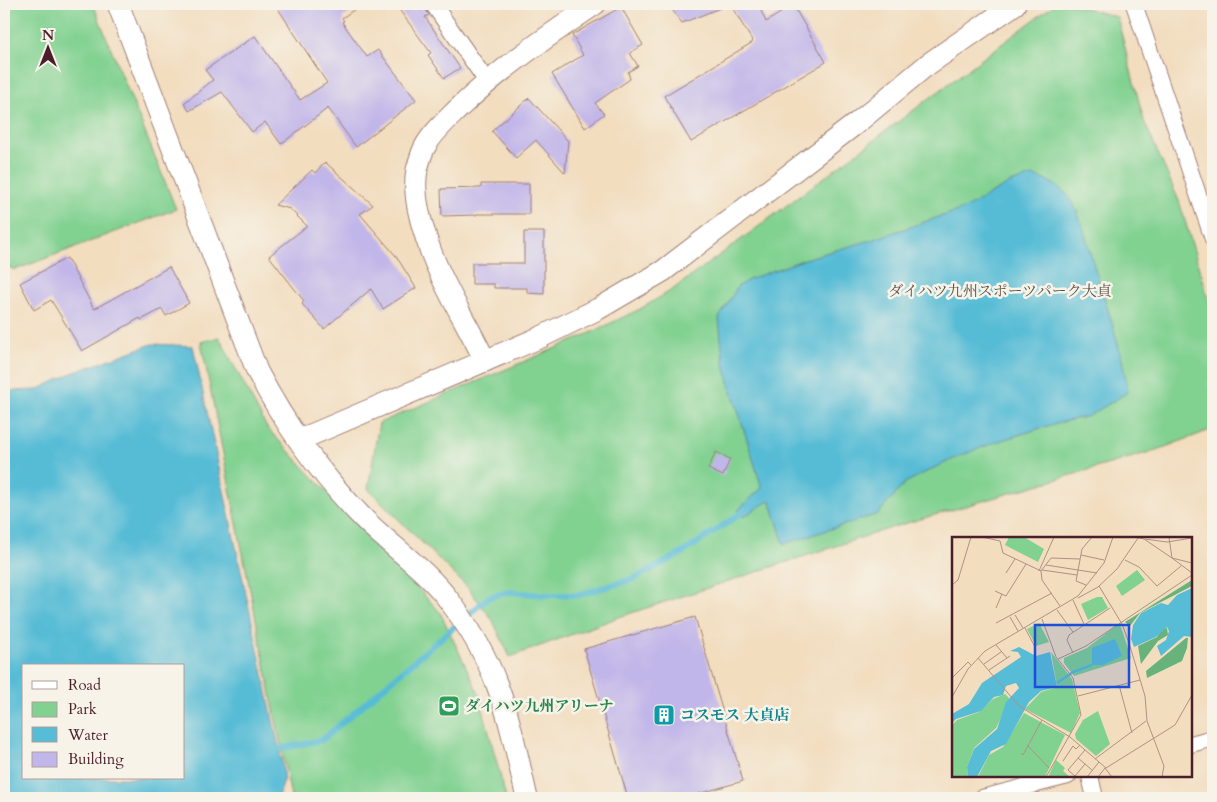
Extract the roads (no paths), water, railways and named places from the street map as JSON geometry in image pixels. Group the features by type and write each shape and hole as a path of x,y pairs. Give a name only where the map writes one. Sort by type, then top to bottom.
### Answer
{"street":[{"path":"118,4 185,176 254,364 278,410 328,481 364,519 432,581 448,599 464,623 482,653 497,684 527,798"},
{"path":"433,4 488,83"},
{"path":"485,361 444,282 431,252 421,221 416,191 417,169 426,145 443,124 520,56 595,4"},
{"path":"299,440 541,337 598,309 663,270 858,122 927,65 1015,4"},
{"path":"1134,4 1213,239"},
{"path":"1192,744 1213,738"},
{"path":"982,798 1064,777"},
{"path":"1090,777 1096,798"}],"water":[{"path":"1033,176 1058,187 1066,194 1075,209 1083,228 1114,328 1128,392 1089,416 1054,424 996,442 934,468 905,483 878,514 784,544 770,500 743,517 738,510 762,488 725,369 719,318 738,286 750,279 808,258 868,241 966,208 1010,183"},
{"path":"152,344 193,346 282,764 283,784 276,798 4,798 4,388 11,391 37,390 72,373"}],"waterway":[{"path":"279,749 322,740 489,597 508,592 578,595 633,579 684,552 740,514"}],"place":[{"name":"ダイハツ九州アリーナ","path":"449,706"},
{"name":"コスモス 大貞店","path":"664,715"}],"park label":[{"name":"ダイハツ九州スポーツパーク大貞","path":"1000,291"}]}
